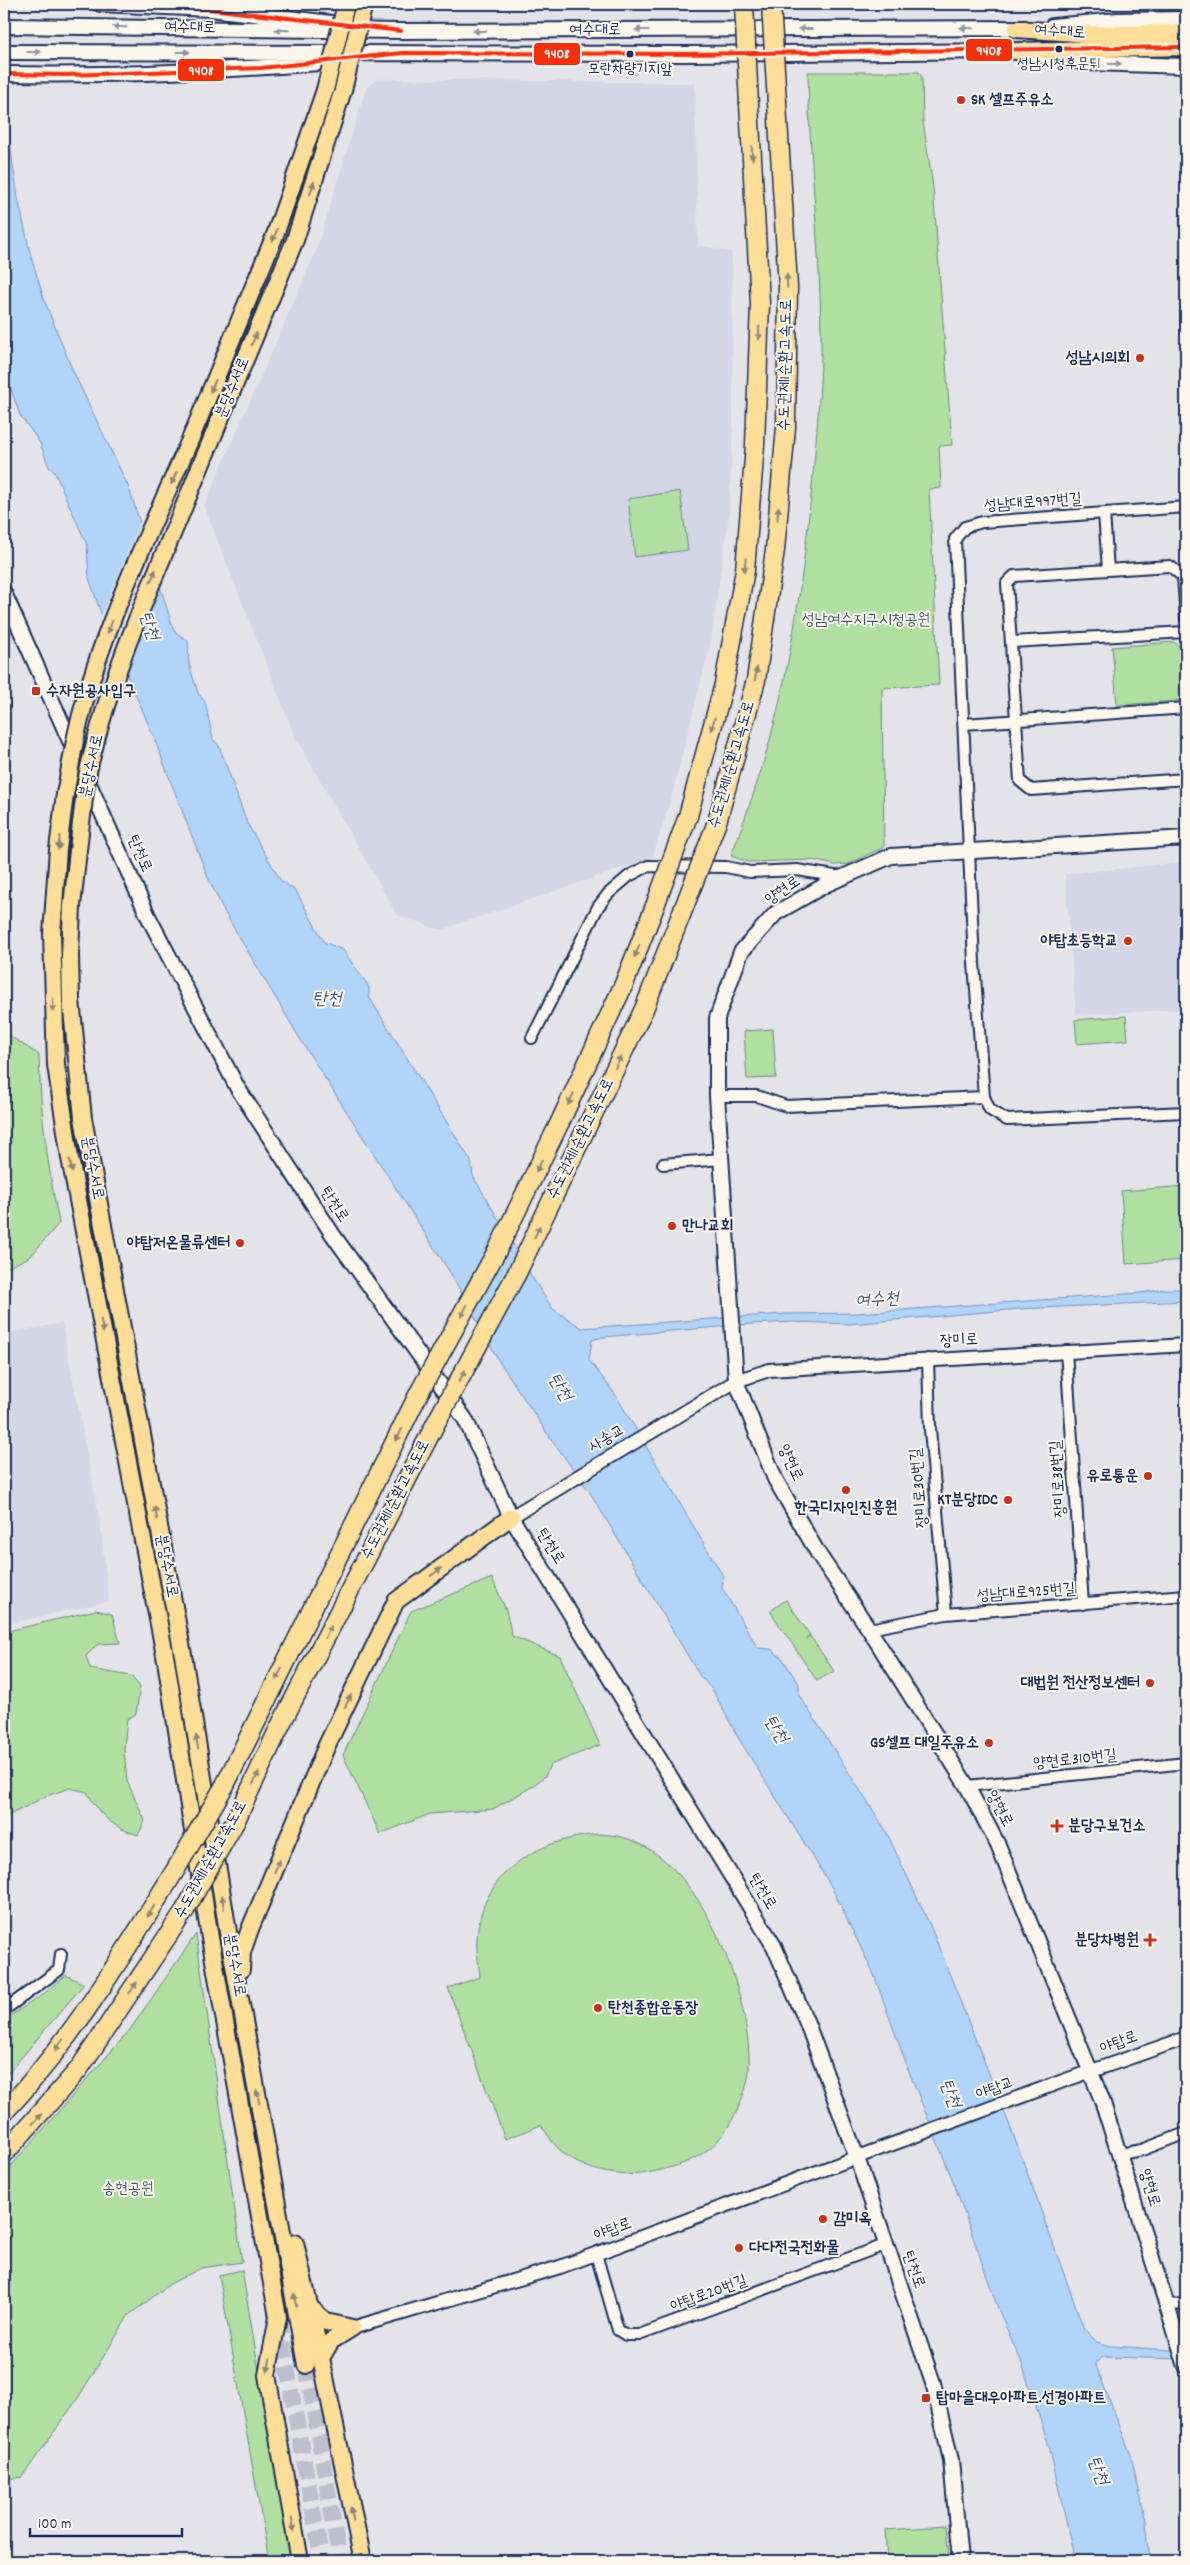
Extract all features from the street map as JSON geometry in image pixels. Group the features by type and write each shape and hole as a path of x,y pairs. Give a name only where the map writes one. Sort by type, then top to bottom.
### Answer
{"highway":[{"name":"분당수서로","path":"300,2561 267,2374 278,2317 210,1938 166,1661 71,1167 56,1065 52,934 56,874 65,794 79,723 106,639 128,580 193,433 275,235 325,90 346,4"},
{"name":"분당수서로","path":"306,2365 268,2145 239,1995 183,1655 83,1118 71,1000 70,965 72,906 89,765 116,672 141,604 295,240 343,90 364,4"},
{"name":"수도권제1순환고속도로","path":"4,2112 24,2092 54,2053 119,1962 225,1785 420,1391 499,1247 560,1122 624,984 688,816 724,684 745,570 755,445 760,303 744,4"},
{"name":"수도권제1순환고속도로","path":"4,2154 79,2069 185,1910 235,1822 280,1726 438,1419 518,1273 644,1009 718,822 756,680 775,550 786,428 788,287 771,4"},
{"name":"여수대로","path":"1016,29 1091,34 1186,33"},
{"name":"여수대로","path":"1015,51 1186,47"},
{"path":"239,1995 242,1952 250,1929 327,1745 396,1601 512,1517"},
{"path":"268,2145 296,2248 322,2358 363,2561"},
{"path":"310,2307 326,2322 352,2328"},
{"path":"322,2358 330,2341 352,2328"}],"main road":[{"path":"100,4 210,9 401,32"},
{"path":"1016,29 1118,20 1186,19"},
{"name":"여수대로","path":"4,26 401,32 1016,29"},
{"path":"1015,51 1090,64 1186,66"},
{"name":"여수대로","path":"4,52 685,54 1015,51"},
{"path":"4,74 68,75 261,68 402,53"},
{"name":"탄천로","path":"6,599 148,916 237,1087 333,1235 465,1419 512,1517 774,1946 806,2023 857,2158 933,2383 951,2460 960,2561"},
{"name":"양현로","path":"1186,838 891,856 841,878 776,913 741,952 717,1018 717,1096 736,1381 775,1479 819,1555 869,1629 967,1786 998,1845 1022,1899 1102,2100 1186,2366"}],"street":[{"name":"성남대로997번길","path":"984,1097 977,1024 955,539 965,527 982,522 1186,507"},
{"path":"1104,513 1108,570"},
{"path":"1186,618 1183,576 1170,566 1014,576 1007,583 1020,781 1031,790 1186,779"},
{"path":"4,625 6,599"},
{"path":"1012,642 1186,632"},
{"path":"964,724 1186,708"},
{"path":"532,1038 598,907 608,894 629,876 648,866 716,867 750,872 797,870 841,878"},
{"path":"717,1096 757,1096 786,1106 984,1097 990,1110 1007,1120 1186,1112"},
{"path":"662,1164 721,1159"},
{"name":"장미로","path":"699,1402 736,1381 769,1370 1186,1344"},
{"name":"장미로38번길","path":"1066,1352 1083,1604"},
{"name":"장미로30번길","path":"928,1359 930,1429 946,1614"},
{"name":"사송교","path":"512,1517 699,1402"},
{"name":"성남대로925번길","path":"869,1629 946,1614 1186,1595"},
{"name":"양현로310번길","path":"967,1786 1186,1763"},
{"path":"4,2010 59,1970 61,1954"},
{"name":"야탑로","path":"1063,2081 1186,2038"},
{"name":"야탑교","path":"881,2148 1063,2081"},
{"path":"1120,2154 1142,2150 1186,2133"},
{"name":"야탑로","path":"352,2328 560,2267 881,2148"},
{"name":"야탑로20번길","path":"596,2254 618,2330 626,2334 639,2335 885,2245"},
{"path":"1168,2306 1186,2304"}],"shaded area":[{"path":"377,79 695,83 698,245 732,252 733,424 729,515 710,647 670,802 652,858 441,930 397,915 295,737 204,506 316,251 366,88"},
{"name":"야탑초등학교","path":"1186,862 1186,1009 1076,1015 1065,874"},
{"path":"62,1323 100,1521 109,1601 4,1625 4,1334"}],"green space":[{"name":"성남여수지구시청공원","path":"808,72 919,72 922,78 923,121 933,187 952,445 939,446 941,488 929,489 939,685 882,688 884,847 848,864 835,865 812,860 748,862 731,856 770,741 788,662 798,600 813,475 820,386 821,332"},
{"path":"680,491 688,550 635,557 628,499"},
{"path":"1174,642 1181,648 1184,695 1177,701 1117,705 1112,647"},
{"path":"1126,1016 1128,1040 1077,1044 1075,1020"},
{"path":"773,1029 776,1078 747,1079 744,1031"},
{"path":"4,1032 39,1055 45,1139 59,1223 31,1256 9,1267 4,1265"},
{"path":"1186,1186 1186,1260 1126,1264 1121,1191"},
{"path":"492,1578 506,1610 512,1636 560,1656 600,1745 550,1765 545,1776 533,1786 493,1809 430,1814 380,1834 343,1755 411,1611"},
{"path":"786,1600 810,1635 806,1638 810,1636 834,1671 817,1681 770,1611"},
{"path":"96,1610 112,1614 120,1643 98,1644 86,1656 90,1669 131,1676 140,1687 136,1714 127,1719 124,1749 127,1781 145,1821 138,1835 108,1820 97,1808 87,1792 70,1788 46,1796 4,1818 4,1632"},
{"name":"탄천종합운동장","path":"599,1834 625,1838 653,1851 677,1873 699,1902 717,1934 731,1970 742,2005 748,2039 749,2069 746,2087 735,2114 720,2138 705,2152 686,2162 667,2169 647,2173 612,2173 589,2168 568,2157 556,2147 541,2125 505,2139 448,1988 480,1977 477,1938 481,1914 489,1894 502,1877 517,1863 535,1851 577,1837"},
{"name":"송현공원","path":"196,1934 242,2262 201,2268 170,2284 129,2315 78,2398 22,2477 4,2480 4,2174 129,2031"},
{"path":"66,1975 84,1984 4,2078 4,2020 41,1996"},
{"path":"242,2270 291,2561 269,2561 219,2275"},
{"path":"946,2526 949,2561 887,2561 885,2530"}],"water":[{"name":"탄천","path":"4,105 18,198 31,257 45,302 72,369 129,488 174,631 188,641 189,664 198,693 205,702 213,739 219,746 247,823 281,881 296,891 324,942 343,950 369,987 369,997 471,1161 473,1176 535,1282 553,1309 582,1328 783,1314 858,1313 1140,1293 1165,1289 1186,1289 1186,1301 1019,1309 850,1324 794,1322 752,1324 603,1337 592,1340 589,1360 615,1394 723,1576 722,1588 758,1648 771,1649 782,1658 799,1684 799,1695 885,1829 930,1925 1015,2139 1084,2329 1097,2342 1111,2346 1186,2351 1186,2359 1103,2357 1095,2363 1131,2455 1146,2521 1150,2561 1075,2561 1049,2446 1021,2361 999,2311 955,2186 908,2069 874,1975 831,1886 739,1739 712,1689 700,1676 591,1494 499,1361 451,1274 305,1047 225,913 209,880 152,733 101,613 89,578 87,545 55,473 49,467 40,443 20,415 4,370"}],"pier":[{"path":"141,520 160,581 125,678 100,618"}],"tunnel":[{"path":"278,2319 322,2561"},
{"path":"306,2365 340,2561"}],"transit line":[{"name":"9408","path":"100,4 210,9 401,31"},
{"name":"9408","path":"4,74 68,75 261,68 402,53 685,54 1186,47"}],"place":[{"name":"성남시청후문뒤","path":"1059,49"},
{"name":"모란차량기지앞","path":"630,54"},
{"name":"SK 셀프주유소","path":"961,100"},
{"name":"성남시의회","path":"1140,358"},
{"name":"수자원공사입구","path":"36,691"},
{"name":"야탑초등학교","path":"1128,941"},
{"name":"만나교회","path":"672,1226"},
{"name":"야탑저온물류센터","path":"240,1243"},
{"name":"유로통운","path":"1148,1476"},
{"name":"한국디자인진흥원","path":"846,1490"},
{"name":"KT분당IDC","path":"1008,1500"},
{"name":"대법원 전산정보센터","path":"1150,1683"},
{"name":"GS셀프 대일주유소","path":"989,1743"},
{"name":"분당구보건소","path":"1057,1826"},
{"name":"분당차병원","path":"1150,1940"},
{"name":"탄천종합운동장","path":"598,2008"},
{"name":"감미옥","path":"823,2219"},
{"name":"다다전국전화물","path":"739,2248"},
{"name":"탑마을대우아파트.선경아파트","path":"926,2398"}],"water label":[{"name":"여수천","path":"877,1301"}]}
